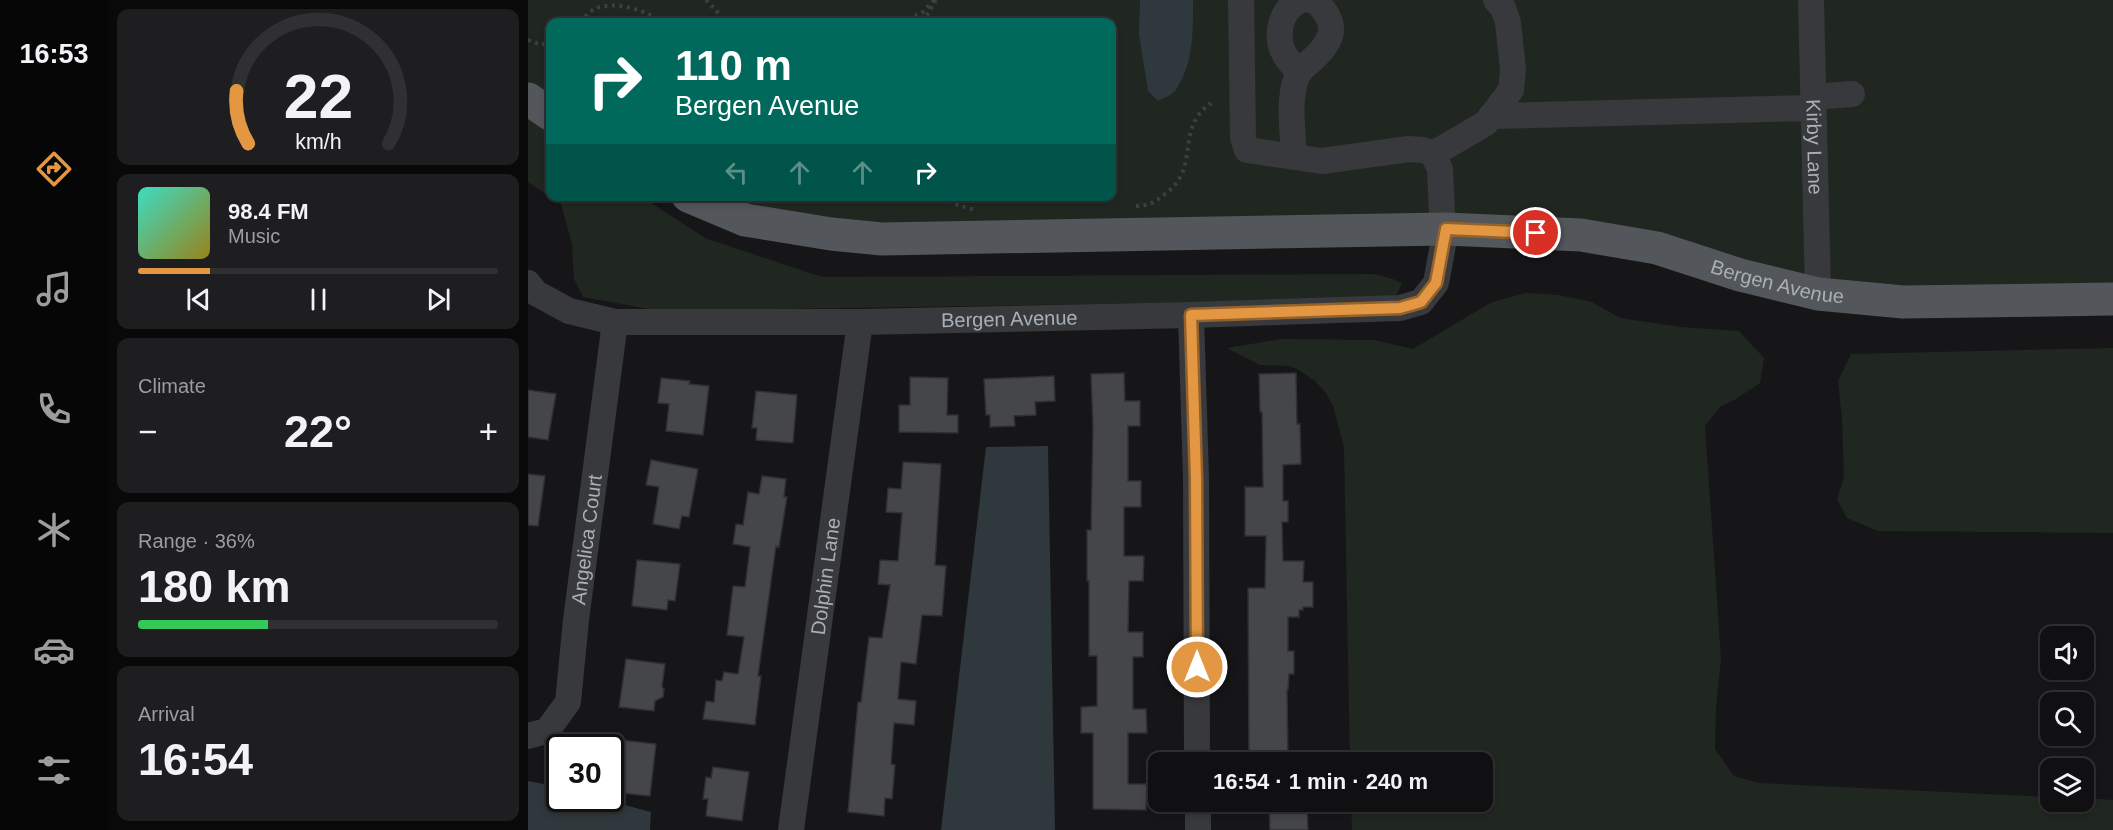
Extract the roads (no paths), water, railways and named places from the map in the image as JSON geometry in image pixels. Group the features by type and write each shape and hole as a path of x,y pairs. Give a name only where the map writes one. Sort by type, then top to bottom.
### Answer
{"main road":[{"path":"528,99 546,111"},
{"name":"Bergen Avenue","path":"700,201 745,220 831,234 882,239 1446,229 1581,235 1657,248 1740,275 1818,294 1904,302 2113,299"}],"street":[{"path":"1241,0 1243,138 1247,150 1322,161 1409,149 1424,150 1433,154 1440,169 1442,215 1446,229"},
{"path":"1300,0 1293,3 1283,16 1279,32 1282,48 1289,62 1300,70"},
{"path":"1294,157 1292,94 1300,70 1329,42 1332,26 1326,11 1316,0 1309,0"},
{"path":"1433,154 1486,123 1511,90 1514,70 1508,22 1503,9 1496,0"},
{"name":"Kirby Lane","path":"1810,0 1818,294"},
{"path":"1491,116 1813,103 1852,94"},
{"name":"Bergen Avenue","path":"528,283 536,293 569,311 615,322 860,322 1400,308 1421,302 1436,283 1446,229"},
{"path":"1191,315 1196,478 1197,752"},
{"name":"Angelica Court","path":"528,736 547,731 568,702 576,620 615,322"},
{"name":"Dolphin Lane","path":"791,830 860,322"},
{"path":"1198,812 1198,830"}]}
